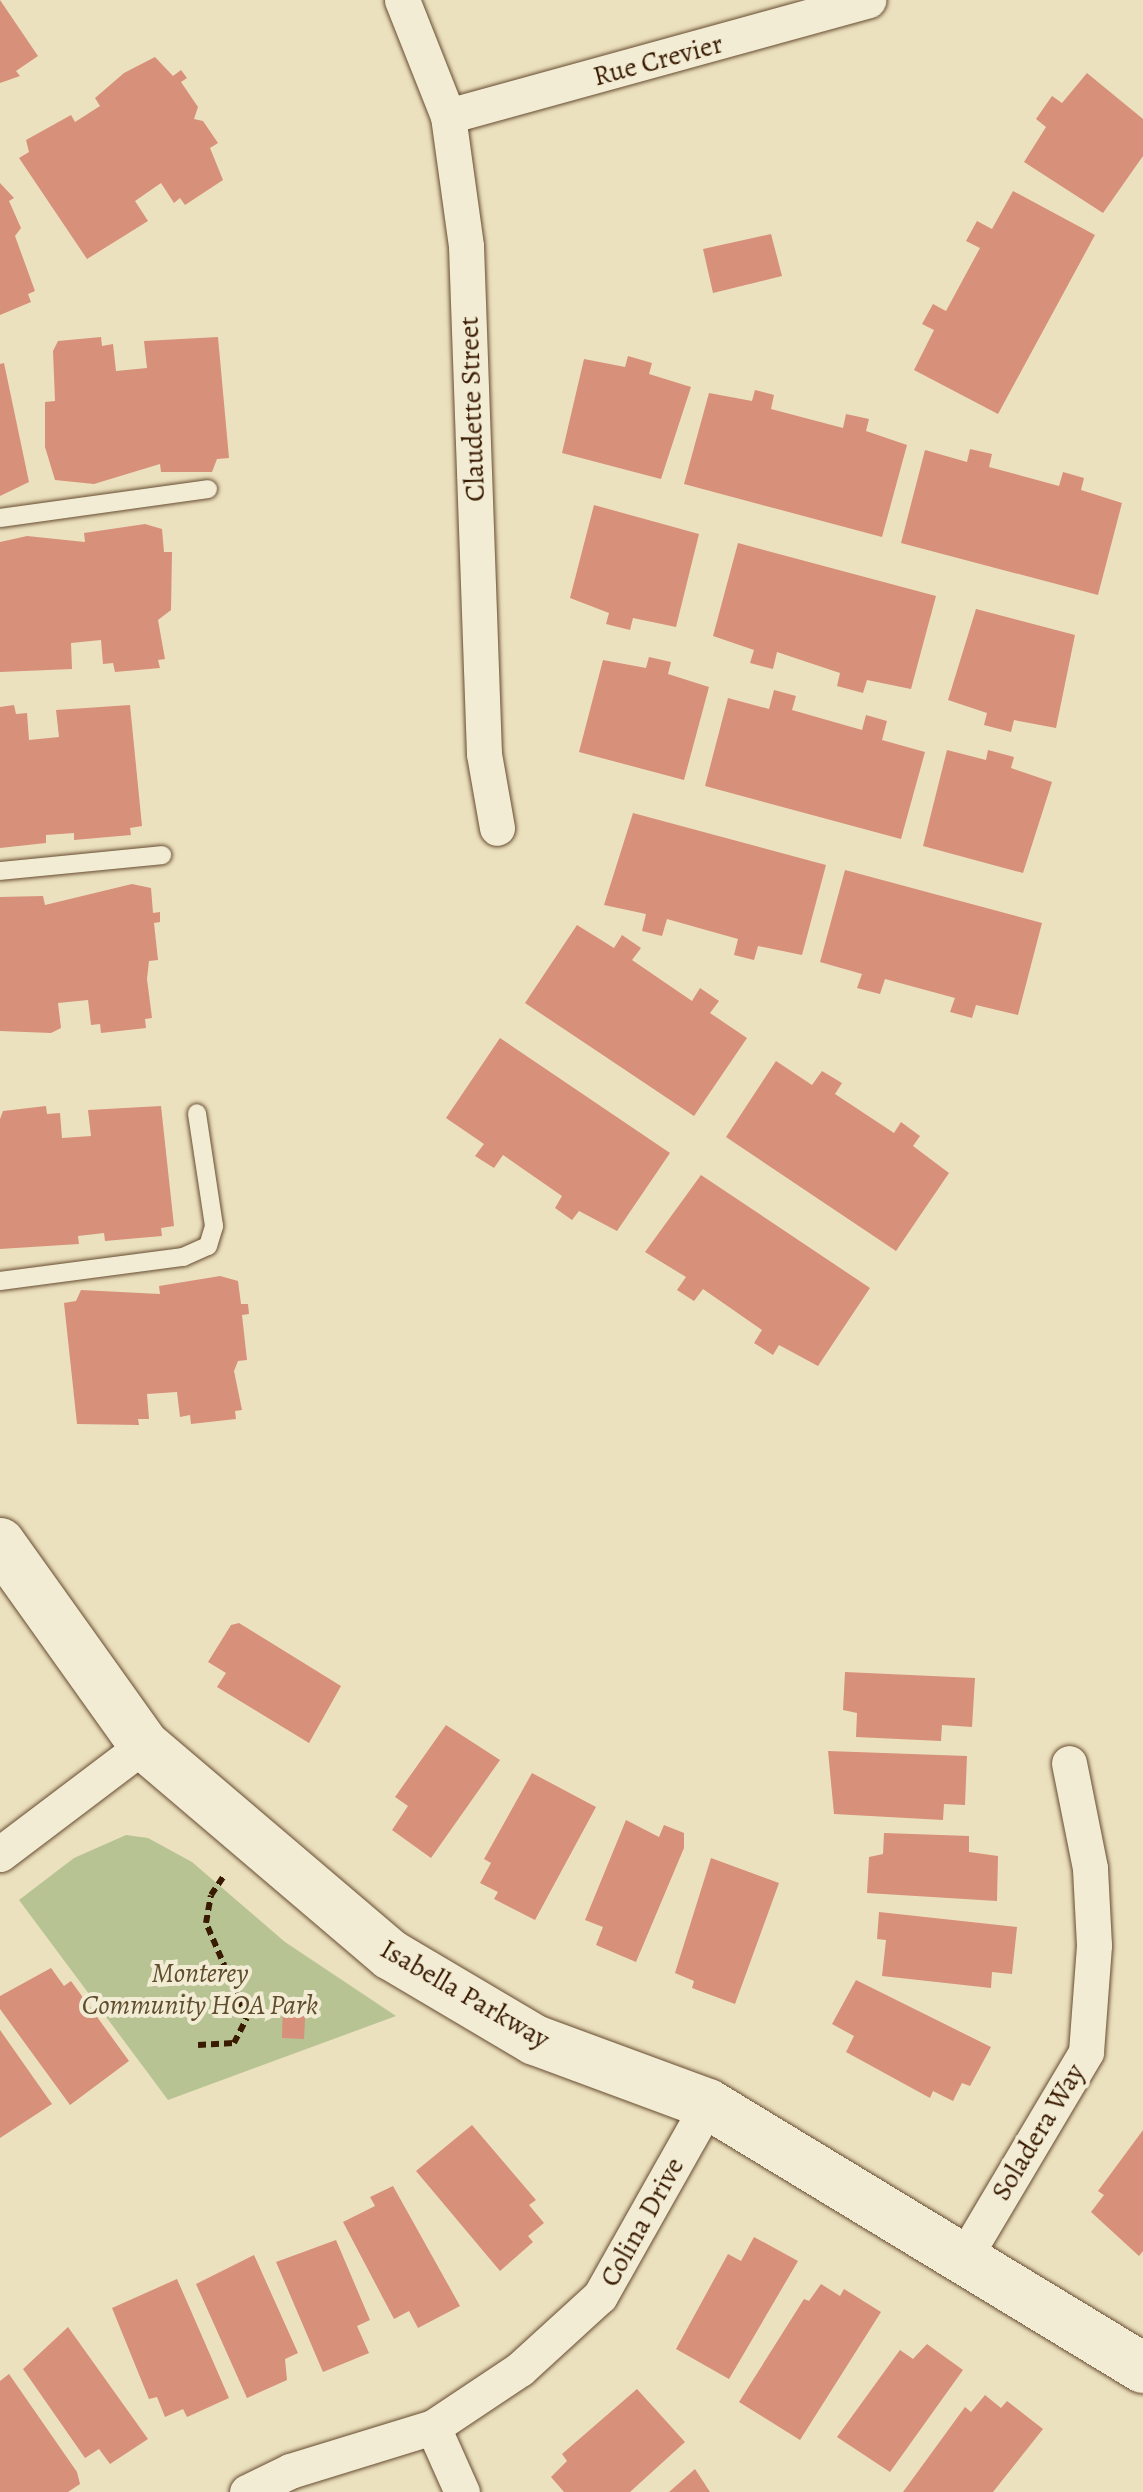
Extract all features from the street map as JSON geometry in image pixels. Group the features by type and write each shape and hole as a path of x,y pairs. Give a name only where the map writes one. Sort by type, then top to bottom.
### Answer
{"street":[{"name":"Claudette Street","path":"402,0 448,116 466,246 484,754 497,828"},
{"name":"Rue Crevier","path":"448,116 868,0"},
{"name":"Isabella Parkway","path":"0,1543 144,1745 250,1841 390,1955 534,2040 708,2104 1143,2368"},
{"path":"0,1854 144,1745"},
{"name":"Soladera Way","path":"964,2256 1086,2052 1093,1926 1090,1868 1069,1763"},
{"name":"Colina Drive","path":"248,2492 290,2471 433,2426 520,2370 600,2296 708,2104"},
{"path":"433,2426 462,2492"}],"lane":[{"path":"0,518 208,489"},
{"path":"0,871 162,855"},
{"path":"0,1281 183,1257 208,1246 214,1226 197,1114"}],"path":[{"path":"198,2045 234,2043 247,2018 206,1923 211,1896 250,1841"}],"green space":[{"name":"Monterey Community HOA Park","path":"126,1835 148,1838 192,1862 285,1942 396,2016 168,2100 19,1900 74,1858"}],"building":[{"path":"0,0 38,56 16,71 20,76 0,83"},
{"path":"155,57 173,76 181,70 187,78 181,82 198,107 194,119 203,121 218,143 210,148 223,180 185,205 180,198 174,203 161,183 135,201 148,221 87,259 19,158 29,152 26,140 71,115 75,122 100,106 95,98 124,73"},
{"path":"1087,73 1143,119 1143,156 1103,213 1024,162 1046,127 1036,119 1052,96 1062,103"},
{"path":"0,183 14,198 9,201 21,228 15,236 35,291 28,294 31,302 0,315"},
{"path":"1013,191 1095,235 998,414 914,370 934,330 922,324 933,304 946,311 980,248 966,241 977,221 992,229"},
{"path":"771,234 782,276 713,293 703,249"},
{"path":"101,337 102,346 113,344 116,371 147,368 144,341 218,337 229,458 217,459 212,472 161,472 160,464 94,484 55,480 45,447 45,402 55,401 53,351 58,341"},
{"path":"628,356 652,363 649,374 691,387 661,479 562,453 584,359 625,367"},
{"path":"4,363 29,482 0,496 0,364"},
{"path":"755,390 774,395 771,409 843,428 846,414 869,419 866,431 907,445 882,537 684,484 709,393 752,401"},
{"path":"970,449 992,454 989,467 1059,486 1063,472 1084,478 1081,490 1122,503 1098,595 901,543 925,450 967,462"},
{"path":"594,505 699,534 676,627 633,618 630,630 606,624 609,613 570,598"},
{"path":"145,524 162,529 164,552 172,552 171,610 158,620 165,659 158,660 160,668 115,672 113,663 103,664 101,640 71,643 72,669 0,672 0,542 27,536 85,542 84,533"},
{"path":"738,543 936,596 911,689 867,680 863,693 837,686 840,673 777,652 773,669 750,663 754,650 713,636"},
{"path":"976,609 1075,635 1056,728 1014,720 1011,732 984,725 987,713 948,700"},
{"path":"649,657 671,662 668,674 709,687 684,780 579,752 603,660 646,668"},
{"path":"774,690 796,696 792,710 862,730 866,715 887,721 882,740 925,752 901,839 705,786 728,698 769,709"},
{"path":"14,705 16,714 27,713 29,740 59,737 56,710 130,705 142,826 130,828 131,835 74,840 74,833 46,835 46,843 0,848 0,707"},
{"path":"947,750 986,760 988,750 1014,757 1011,768 1052,782 1023,873 923,846"},
{"path":"633,813 826,865 802,955 758,946 754,960 734,955 738,939 667,919 662,936 642,931 646,914 604,905"},
{"path":"845,870 1042,923 1018,1015 976,1005 972,1018 950,1012 955,998 885,979 880,994 857,988 862,974 820,962"},
{"path":"132,884 151,888 153,913 160,912 160,922 154,923 158,960 149,961 152,1018 145,1019 146,1028 101,1033 100,1024 91,1025 88,1000 58,1003 61,1028 51,1033 0,1031 0,897 43,896 45,905"},
{"path":"577,925 614,948 622,935 641,948 632,960 692,1001 700,988 719,1001 710,1013 747,1038 694,1116 525,1003"},
{"path":"500,1038 670,1153 617,1231 579,1211 572,1220 555,1208 562,1196 503,1155 494,1168 475,1156 484,1144 446,1118"},
{"path":"776,1061 812,1085 822,1071 842,1083 835,1094 894,1133 901,1122 920,1136 913,1146 949,1173 896,1251 726,1137"},
{"path":"46,1106 47,1114 60,1113 62,1138 91,1136 88,1110 161,1106 174,1226 161,1228 162,1236 105,1241 104,1233 78,1236 79,1244 0,1249 0,1119 3,1111"},
{"path":"701,1175 870,1288 818,1366 779,1345 773,1355 754,1343 762,1330 703,1289 694,1301 677,1290 686,1277 645,1252"},
{"path":"220,1276 238,1281 241,1304 248,1304 249,1314 242,1315 247,1360 238,1361 234,1371 242,1410 235,1411 236,1419 191,1424 190,1415 180,1417 177,1392 147,1394 149,1419 138,1419 139,1425 77,1424 64,1303 76,1301 81,1290 160,1294 159,1286"},
{"path":"239,1623 341,1686 309,1743 217,1687 226,1673 208,1662 231,1625"},
{"path":"845,1672 975,1678 972,1727 942,1725 941,1741 856,1737 857,1713 843,1710"},
{"path":"446,1725 500,1760 431,1858 392,1830 408,1806 395,1797"},
{"path":"828,1751 967,1756 965,1805 944,1804 943,1820 834,1814"},
{"path":"532,1773 596,1807 535,1920 494,1899 498,1892 480,1883 491,1863 484,1859"},
{"path":"626,1820 659,1837 664,1825 684,1833 684,1848 636,1962 596,1945 603,1927 585,1920"},
{"path":"884,1833 969,1836 969,1852 998,1856 997,1901 867,1893 869,1857 883,1854"},
{"path":"711,1858 779,1883 735,2004 692,1988 694,1981 675,1973"},
{"path":"879,1912 1017,1927 1012,1974 992,1972 991,1988 882,1976 886,1940 877,1939"},
{"path":"51,1968 64,1986 71,1981 129,2061 70,2105 0,2009 0,1996"},
{"path":"856,1980 991,2047 970,2086 962,2083 953,2101 933,2091 930,2098 846,2052 854,2036 832,2024"},
{"path":"283,2001 306,2001 304,2039 282,2038"},
{"path":"0,2030 52,2104 0,2138"},
{"path":"472,2125 536,2200 529,2205 544,2223 528,2236 533,2242 500,2271 416,2171"},
{"path":"1143,2130 1143,2251 1139,2256 1091,2212 1104,2195 1098,2191"},
{"path":"393,2186 460,2306 418,2328 409,2311 394,2319 343,2222 375,2206 370,2197"},
{"path":"754,2237 798,2261 729,2379 676,2349 728,2254 741,2261"},
{"path":"336,2240 370,2320 357,2326 369,2353 323,2372 276,2262"},
{"path":"254,2255 298,2353 285,2359 287,2380 247,2398 196,2284"},
{"path":"177,2279 229,2398 187,2417 183,2409 165,2417 157,2397 149,2399 112,2308"},
{"path":"821,2284 840,2296 844,2289 881,2312 800,2440 739,2402 804,2299 809,2301"},
{"path":"68,2327 148,2439 110,2464 99,2449 85,2458 23,2369"},
{"path":"927,2344 963,2370 890,2472 837,2437 900,2350 913,2359"},
{"path":"9,2374 77,2472 80,2484 68,2492 0,2492 0,2381"},
{"path":"637,2389 685,2442 630,2492 564,2492 551,2477 567,2461 562,2454"},
{"path":"985,2395 1001,2408 1007,2401 1043,2429 993,2492 903,2492 965,2407 971,2412"},
{"path":"695,2469 710,2492 669,2492"}]}
